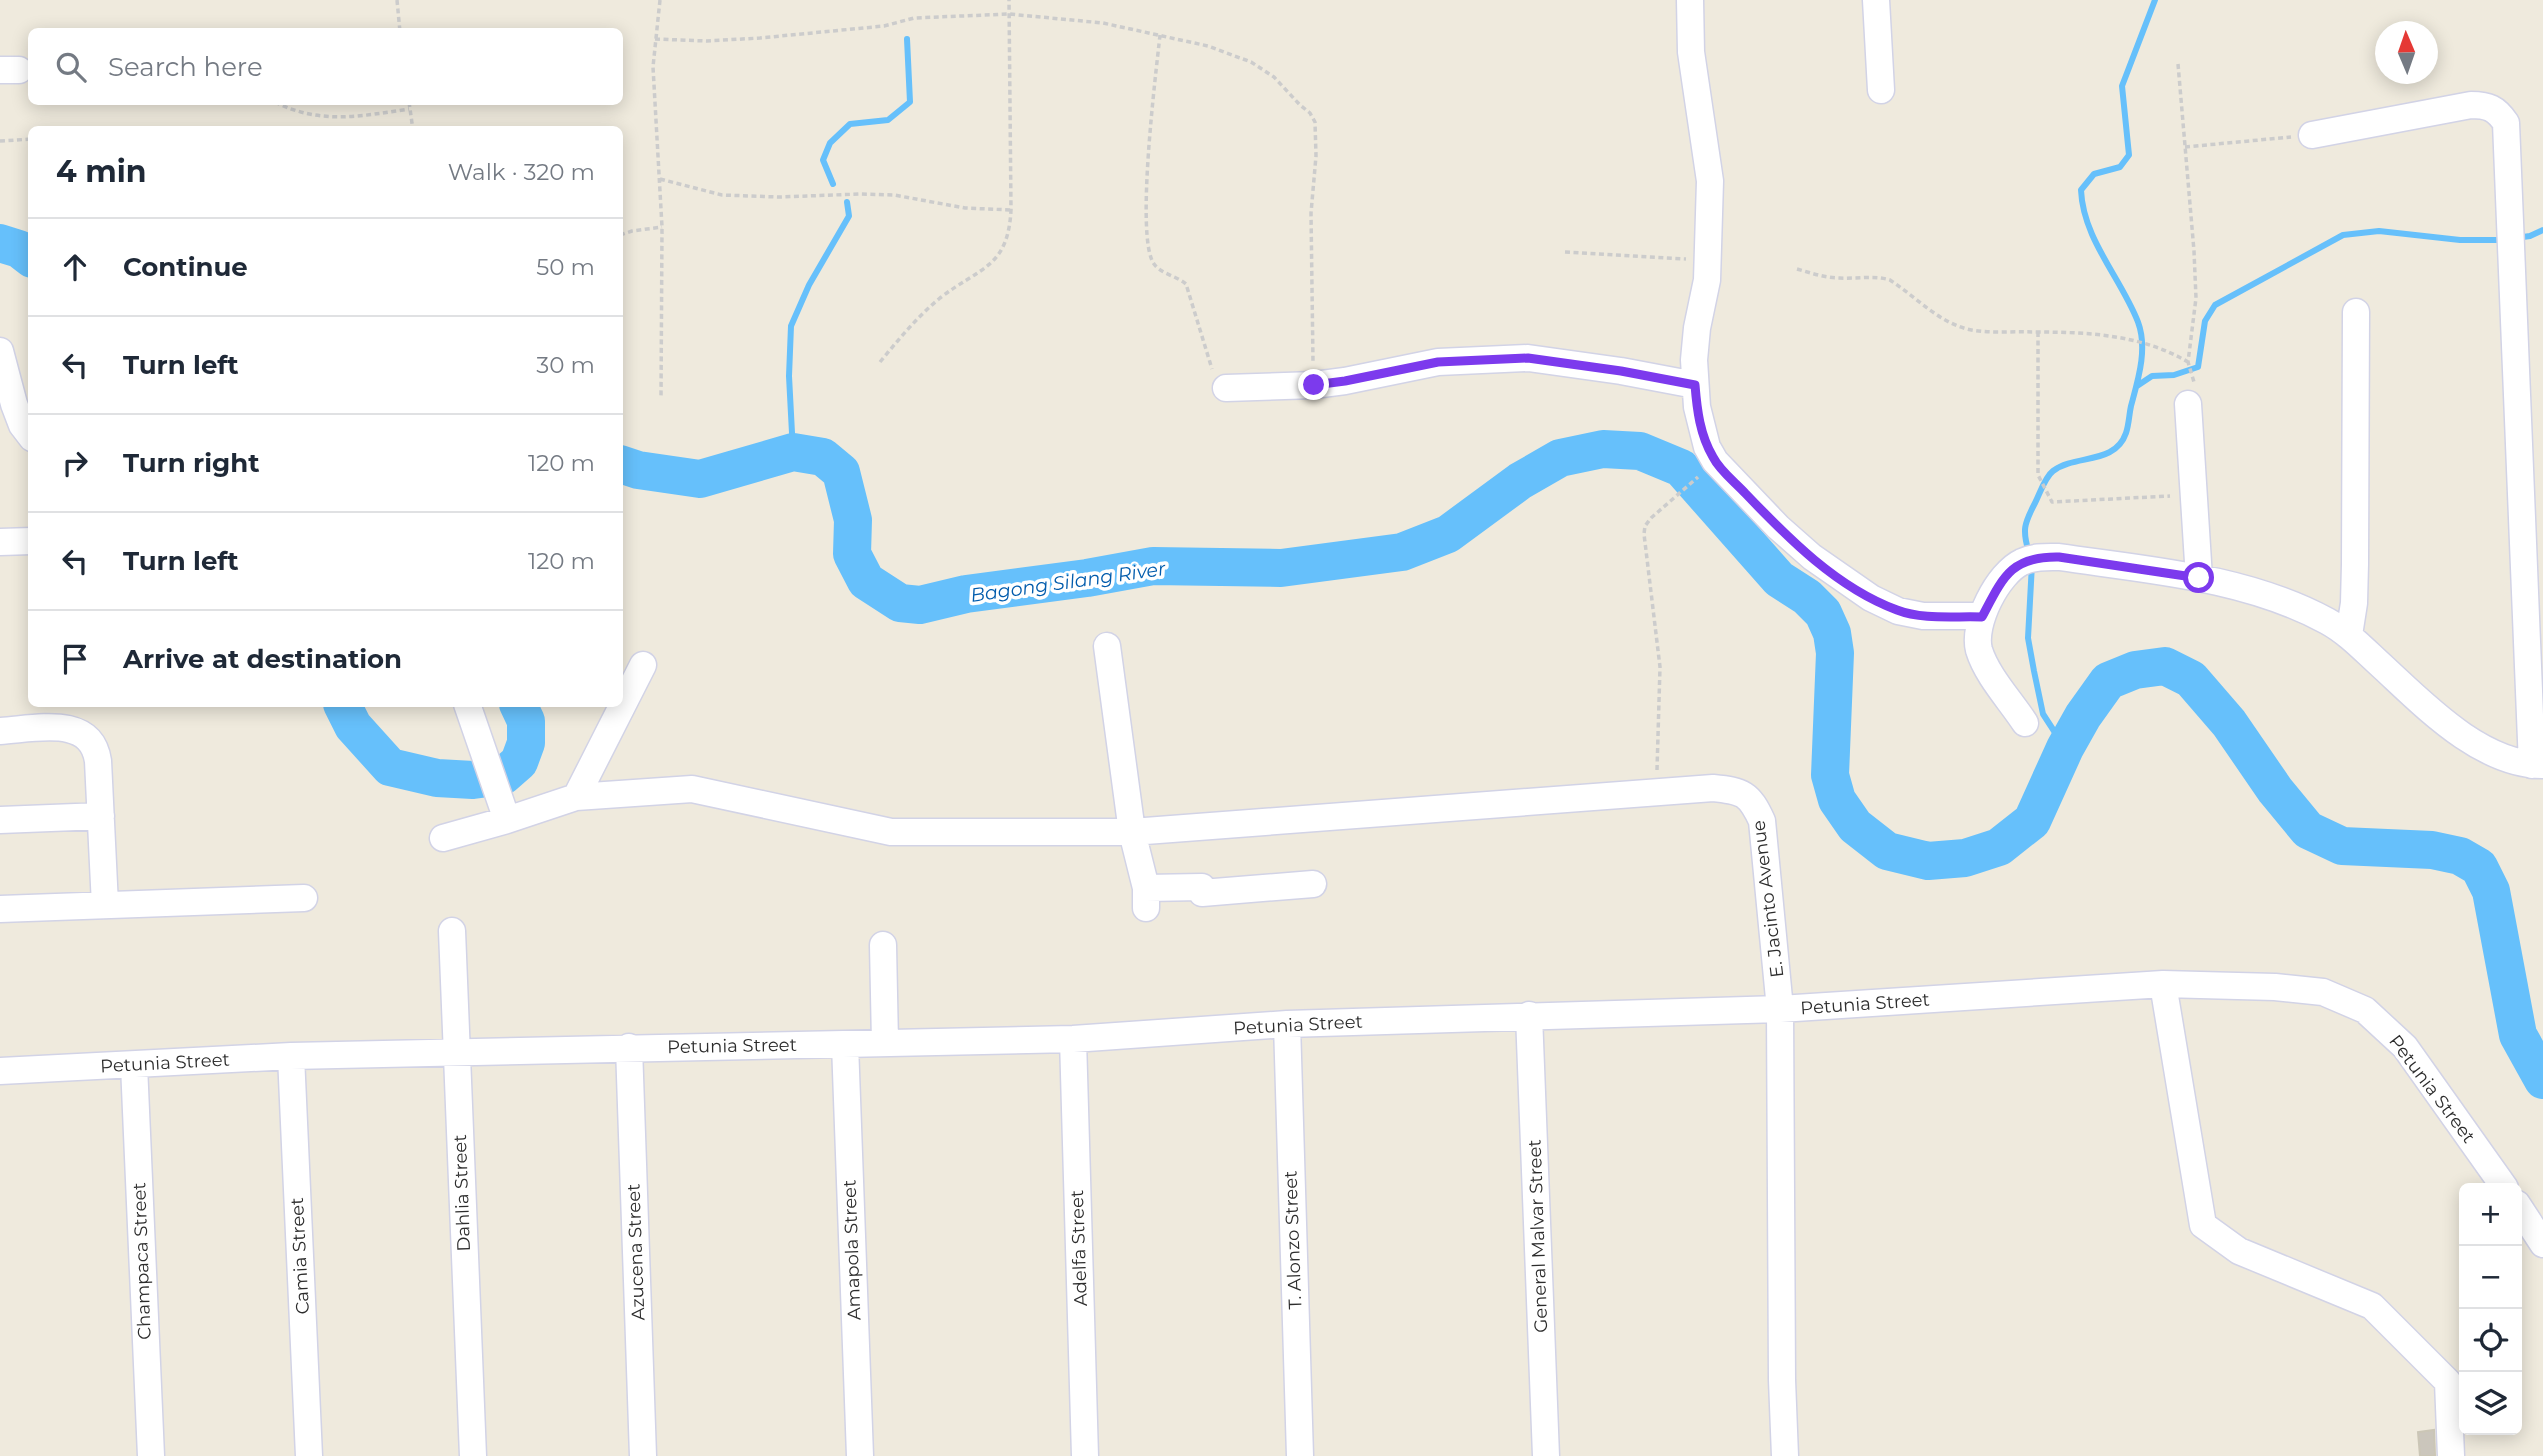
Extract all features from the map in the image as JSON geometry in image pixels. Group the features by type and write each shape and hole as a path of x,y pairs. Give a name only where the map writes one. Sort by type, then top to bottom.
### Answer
{"street":[{"path":"1690,0 1691,52 1710,181 1709,260 1697,328 1695,385 1700,426 1715,461 1778,527 1812,556 1871,598 1898,611 1923,616 1982,617"},
{"path":"1876,0 1881,90"},
{"path":"2025,723 1984,663 1978,647 1978,631 1982,617 2007,573 2031,559 2059,557 2199,578 2284,602 2327,621 2349,635 2465,737 2491,753 2514,762 2538,765 2506,123 2498,112 2488,105 2471,105 2312,135"},
{"path":"2349,635 2354,603 2355,564 2356,312"},
{"path":"0,351 14,404 28,432"},
{"path":"1226,388 1314,385 1438,362 1528,358 1695,385"},
{"path":"2191,393 2199,578"},
{"path":"0,542 28,541"},
{"path":"1107,646 1132,832 1146,898 1202,887 1203,893 1313,884"},
{"path":"623,704 643,665"},
{"path":"576,797 622,707"},
{"path":"469,710 507,820"},
{"path":"0,731 63,716 90,738 96,749 105,905"},
{"name":"E. Jacinto Avenue","path":"443,838 576,797 692,789 891,831 1132,832 1713,788 1735,790 1753,801 1762,821 1780,1009 1782,1380 1785,1456"},
{"path":"0,820 101,816"},
{"path":"0,909 304,898"},
{"name":"Dahlia Street","path":"452,931 473,1456"},
{"path":"883,945 885,1043"},
{"path":"2163,984 2203,1225 2239,1251 2372,1306 2448,1382 2451,1456"},
{"name":"Petunia Street","path":"0,1071 291,1056 1073,1039 1287,1024 1780,1009 2163,984 2275,988 2323,992 2365,1010 2404,1047 2501,1183"},
{"name":"General Malvar Street","path":"1529,1015 1546,1456"},
{"name":"T. Alonzo Street","path":"1287,1024 1300,1456"},
{"name":"Adelfa Street","path":"1073,1039 1084,1456"},
{"name":"Amapola Street","path":"845,1044 860,1456"},
{"name":"Azucena Street","path":"629,1047 643,1456"},
{"name":"Camia Street","path":"291,1056 309,1456"},
{"name":"Champaca Street","path":"134,1065 151,1456"},
{"path":"2522,1212 2543,1244"}],"path":[{"path":"397,0 400,28"},
{"path":"660,0 653,67 662,227 661,397"},
{"path":"880,362 913,322 942,297 992,263 1006,246 1011,210 1009,0"},
{"path":"655,40 760,38 884,26 914,18 1009,14 1103,23 1208,46 1251,62 1274,77 1310,113 1315,122 1311,213 1314,385"},
{"path":"1160,35 1148,150 1147,216 1150,253 1154,264 1186,284 1212,369 1226,388"},
{"path":"2178,64 2196,298 2189,363 2191,393"},
{"path":"282,105 319,116 339,117 410,108"},
{"path":"410,105 412,126"},
{"path":"2185,147 2312,135"},
{"path":"0,141 28,139"},
{"path":"659,179 722,195 894,195 965,208 1011,210"},
{"path":"623,234 662,227"},
{"path":"1565,252 1709,260"},
{"path":"1797,269 1821,276 1890,280 1940,317 1969,329 2130,338 2189,363"},
{"path":"2038,331 2038,475 2052,502 2194,494"},
{"path":"1656,793 1660,667 1645,526 1699,476"}],"building":[{"path":"2434,1430 2435,1456 2420,1456 2418,1432"}],"waterway":[{"path":"2029,553 2025,538 2026,522 2050,474 2062,466 2113,450 2121,443 2128,426 2141,364 2141,332 2131,306 2095,242 2083,208 2081,190 2094,174 2120,167 2129,155 2122,86 2155,0"},
{"path":"833,184 823,160 830,143 850,124 888,120 910,102 907,39"},
{"path":"793,452 789,376 791,326 809,285 849,216 847,202"},
{"path":"2516,238 2543,230"},
{"path":"2137,386 2152,376 2174,375 2198,367 2205,321 2215,305 2343,235 2379,231 2460,240 2506,240"},
{"name":"Bagong Silang River","path":"0,243 19,249 28,256"},
{"name":"Bagong Silang River","path":"623,465 638,470 700,479 793,452 823,457 841,472 853,520 852,554 866,581 900,603 920,605 966,594 1153,566 1281,568 1402,552 1448,534 1520,481 1560,458 1603,449 1640,451 1681,468 1779,579 1807,597 1823,613 1832,633 1835,653 1830,775 1837,800 1855,826 1887,851 1928,861 1965,858 1999,847 2032,821 2065,748 2083,716 2108,681 2135,670 2165,666 2191,679 2229,723 2275,790 2308,830 2342,846 2432,850 2460,856 2479,867 2491,891 2518,1035 2543,1080"},
{"path":"2032,564 2028,638 2043,714 2065,748"},
{"name":"Bagong Silang River","path":"344,707 353,726 390,767 437,778 473,780 503,776 519,762 526,743 526,721 519,707"}],"route":[{"path":"1314,385 1438,362 1528,358 1695,385 1700,426 1715,461 1778,527 1812,556 1844,581 1898,611 1923,616 1982,617 2007,573 2022,562 2039,557 2059,557 2199,578"}]}
